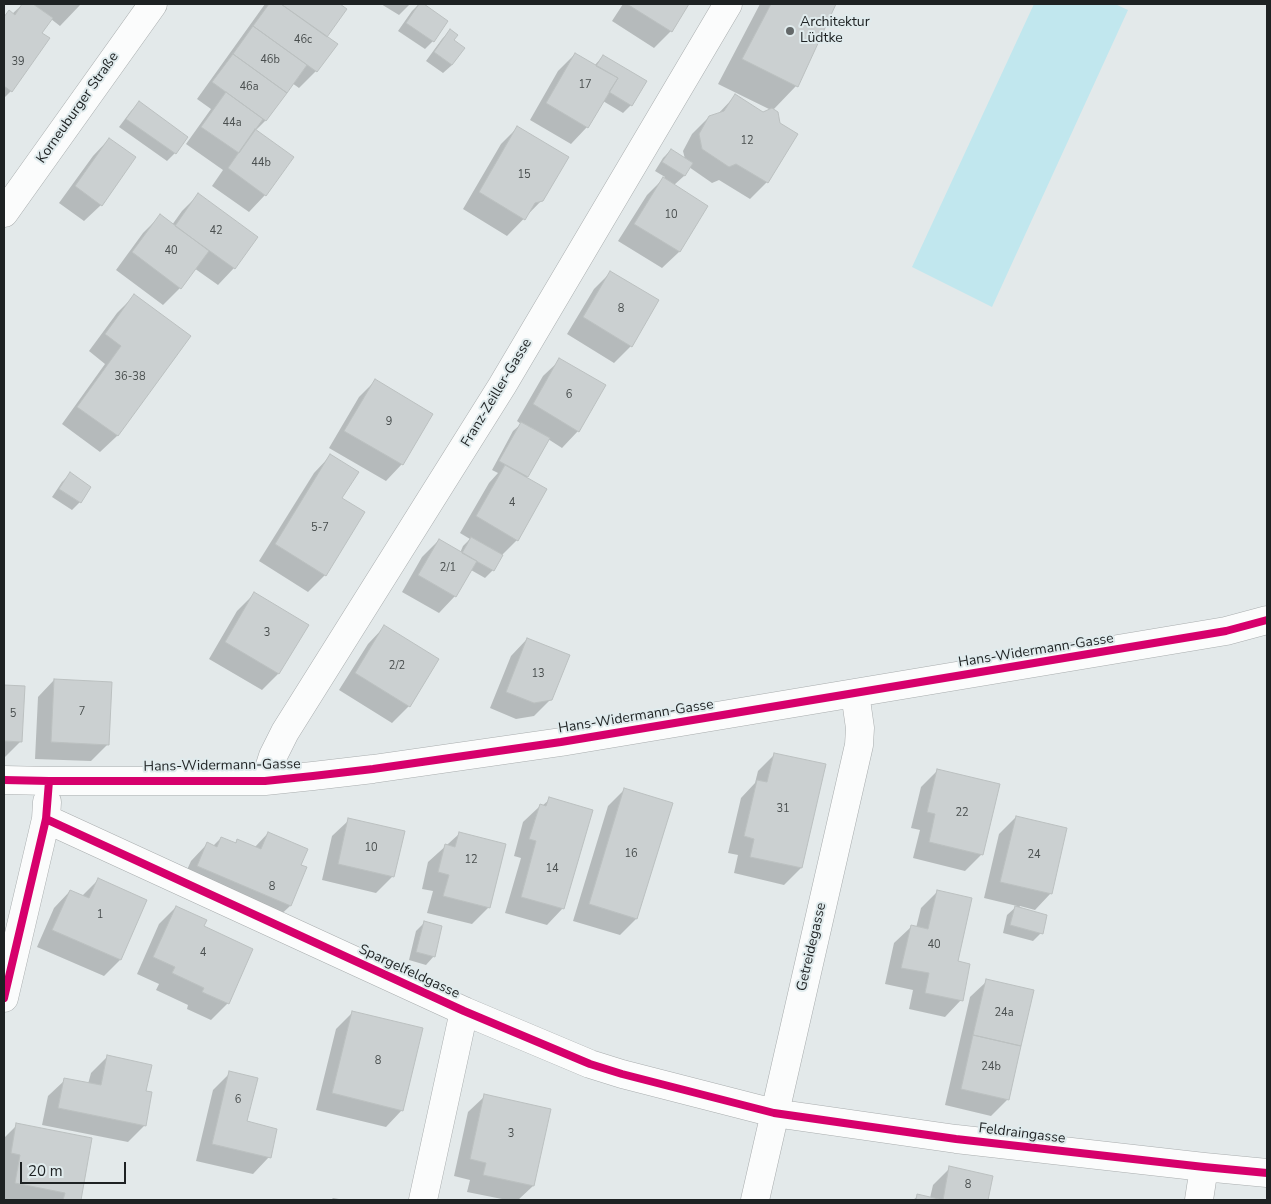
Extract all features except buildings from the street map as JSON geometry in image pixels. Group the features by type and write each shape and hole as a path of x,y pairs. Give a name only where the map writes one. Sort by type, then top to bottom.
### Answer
{"street":[{"name":"Korneuburger Straße","path":"4,212 153,4"},
{"name":"Franz-Zeiller-Gasse","path":"265,780 273,756 285,732 502,386 728,4"},
{"name":"Hans-Widermann-Gasse","path":"4,780 265,780 363,771 561,742 855,694 1226,632 1267,620"},
{"name":"Getreidegasse","path":"755,1200 859,745 860,728 855,694"},
{"path":"4,998 46,819 49,781"},
{"name":"Spargelfeldgasse","path":"46,819 464,1011 590,1064 614,1072 774,1113"},
{"name":"Spargelfeldgasse","path":"423,1200 464,1011"},
{"name":"Feldraingasse","path":"774,1113 956,1139 1267,1173"},
{"path":"1198,1200 1204,1167"}],"shaded area":[{"path":"1034,4 1115,4 1128,10 992,307 912,267"}],"cycle path":[{"path":"4,780 265,781 373,769 561,742 1226,631 1267,620"},
{"path":"4,998 46,819 49,781"},
{"path":"46,819 464,1011 590,1064 622,1074 774,1113 956,1139 1267,1173"}],"place":[{"name":"Architektur Lüdtke","path":"790,31"}]}
